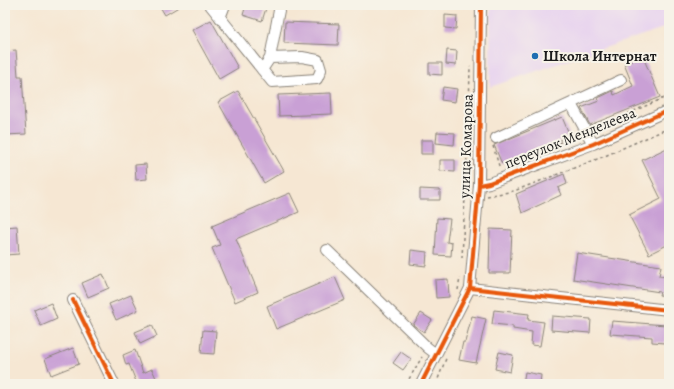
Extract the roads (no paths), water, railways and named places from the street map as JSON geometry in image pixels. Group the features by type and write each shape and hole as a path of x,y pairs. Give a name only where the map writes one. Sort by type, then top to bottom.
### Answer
{"street":[{"path":"210,5 272,82 317,79 321,70 318,60 302,57 270,58"},
{"path":"220,18 225,5"},
{"path":"262,70 270,58 280,5"},
{"name":"улица Комарова","path":"470,288 479,185 481,5"},
{"path":"496,138 621,80"},
{"path":"571,104 593,144"},
{"name":"переулок Менделеева","path":"479,185 593,144 669,110"},
{"path":"327,250 436,354"},
{"path":"421,384 470,288 669,310"},
{"path":"73,300 114,384"}],"place":[{"name":"Школа Интернат","path":"535,56"}]}
